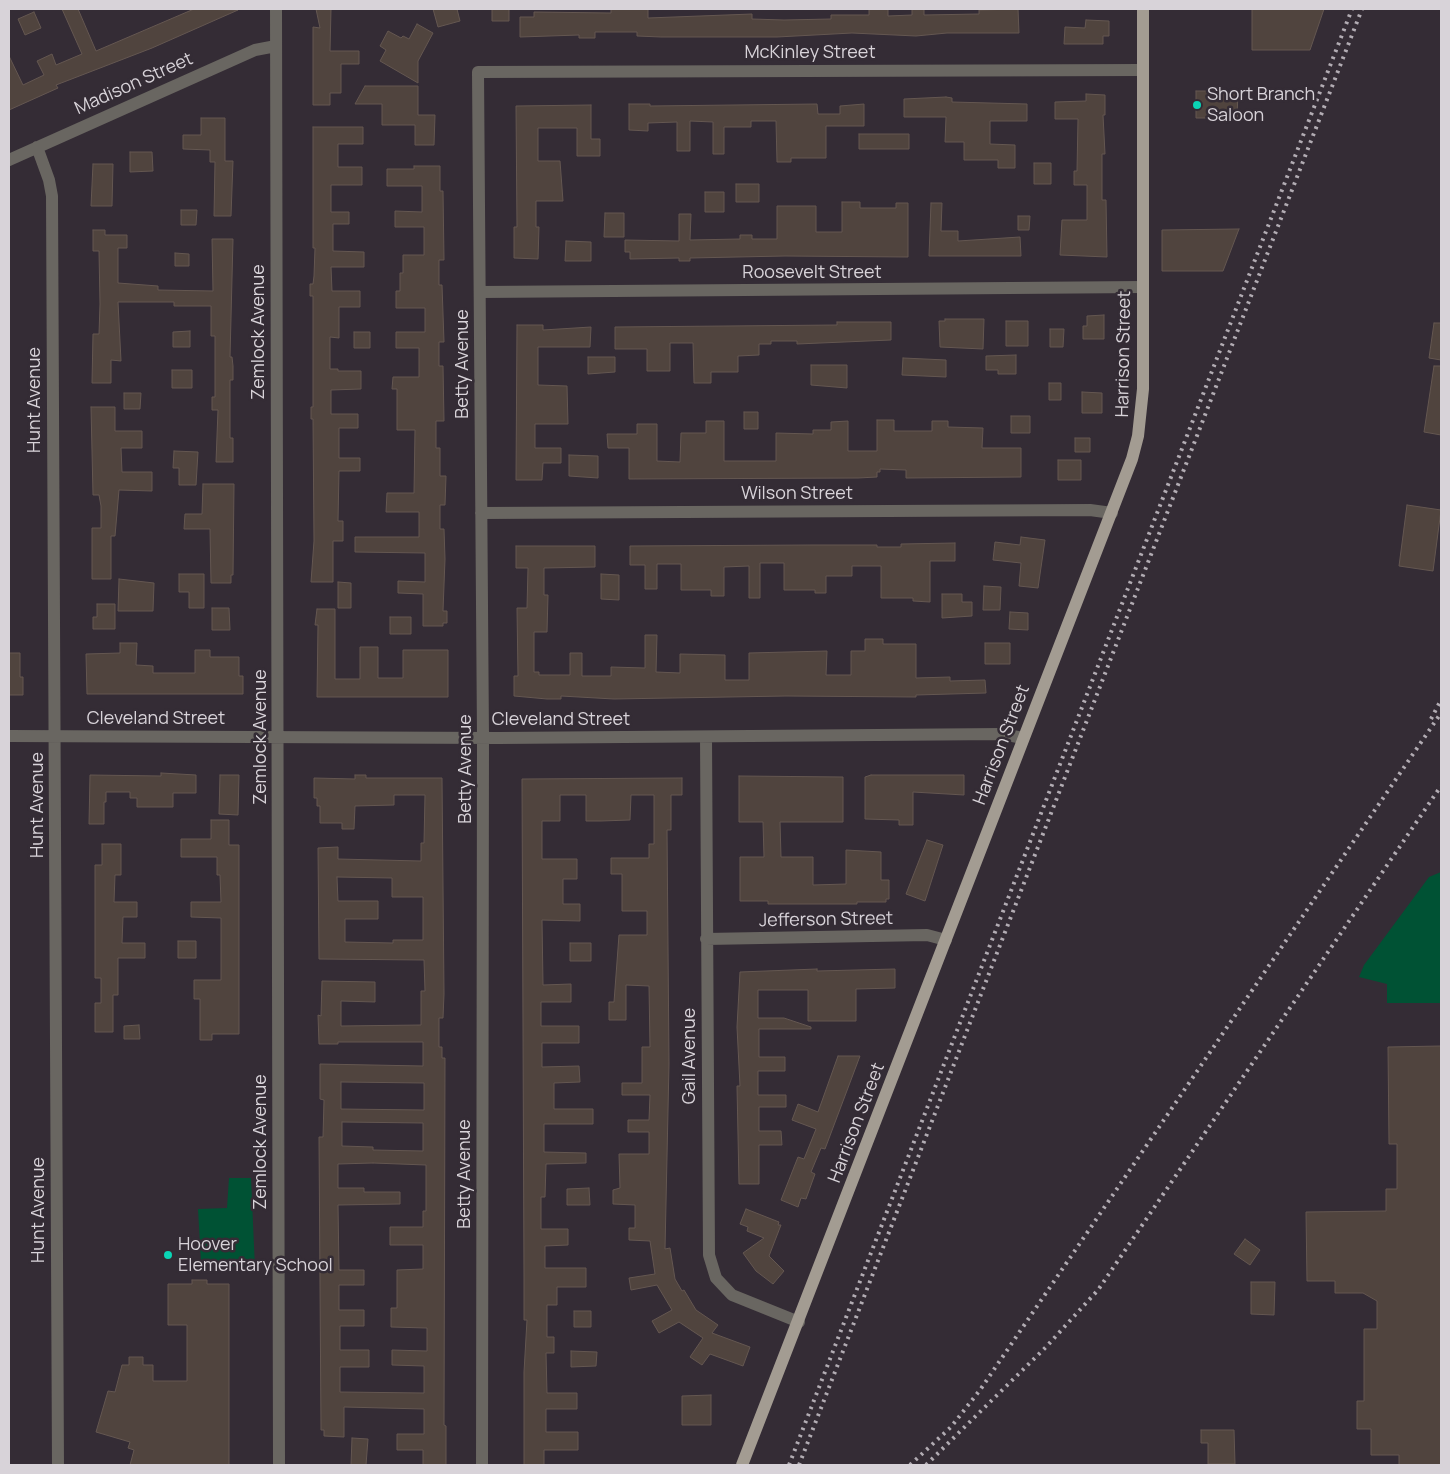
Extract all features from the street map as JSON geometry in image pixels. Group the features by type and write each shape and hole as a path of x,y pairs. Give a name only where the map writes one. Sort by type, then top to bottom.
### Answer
{"main road":[{"name":"Harrison Street","path":"742,1465 1132,459 1142,412 1143,9"}],"street":[{"name":"Zemlock Avenue","path":"276,9 279,736 279,1465"},
{"name":"Madison Street","path":"9,160 255,50 276,46"},
{"name":"McKinley Street","path":"478,72 1143,70"},
{"name":"Betty Avenue","path":"478,72 483,738 482,1465"},
{"name":"Hunt Avenue","path":"37,147 50,180 52,196 58,1465"},
{"name":"Roosevelt Street","path":"481,292 1143,288"},
{"name":"Wilson Street","path":"481,513 1080,510 1112,513"},
{"name":"Cleveland Street","path":"9,736 483,738 1002,734 1023,738"},
{"name":"Gail Avenue","path":"706,737 709,1255 711,1267 716,1278 732,1295 799,1322"},
{"name":"Jefferson Street","path":"706,939 928,935 946,940"}],"green space":[{"path":"1441,872 1441,1003 1387,1003 1387,984 1359,977 1364,965 1429,877"},
{"path":"229,1178 251,1178 255,1268 237,1267 218,1261 201,1262 198,1209 227,1208"}],"building":[{"path":"62,9 78,9 96,51 194,9 238,10 152,48 56,85 58,88 9,110 9,56 23,85 44,75 37,61 52,54 56,65 82,54"},
{"path":"316,9 331,9 330,51 359,51 359,64 341,64 341,93 330,93 330,105 313,105 313,27 320,28"},
{"path":"433,9 457,9 460,21 438,27"},
{"path":"492,9 509,9 509,21 492,21"},
{"path":"611,9 648,9 648,18 752,14 752,19 784,20 831,19 831,15 869,15 869,9 888,9 888,16 912,15 912,9 924,9 924,15 979,14 979,10 1018,9 1019,33 947,33 916,36 852,33 777,37 661,37 637,36 637,32 595,32 595,38 579,38 579,35 520,37 520,17 534,17 534,12 611,13"},
{"path":"1252,9 1324,9 1310,50 1252,50"},
{"path":"34,12 41,28 25,35 18,19"},
{"path":"1086,20 1109,21 1109,36 1103,36 1103,44 1064,44 1065,27 1085,28"},
{"path":"417,24 433,33 418,61 418,83 380,61 386,50 380,46 388,31 401,38 403,36 409,39"},
{"path":"365,86 418,86 418,115 435,115 434,145 415,145 415,125 382,125 382,104 355,104"},
{"path":"1196,91 1238,91 1237,118 1196,118"},
{"path":"1086,94 1105,95 1105,115 1103,115 1105,154 1102,154 1102,200 1106,200 1107,257 1060,255 1062,220 1087,220 1087,185 1074,185 1074,171 1077,171 1078,119 1055,119 1055,102 1086,101"},
{"path":"952,98 952,102 1027,104 1027,121 990,121 990,144 1015,145 1015,168 998,168 998,160 964,160 964,142 945,142 946,117 904,117 904,99"},
{"path":"629,104 650,104 650,106 817,104 818,114 840,114 840,106 864,104 864,126 826,126 826,158 791,158 791,162 777,162 776,121 751,121 751,127 724,127 724,154 713,154 713,122 690,121 690,151 677,151 677,122 648,123 648,131 629,130"},
{"path":"591,105 591,139 600,139 600,156 577,156 577,128 538,128 538,161 560,161 563,201 536,201 536,227 539,227 538,259 514,258 514,227 517,227 516,106"},
{"path":"201,118 225,118 225,161 233,161 231,216 214,216 215,162 210,162 210,150 183,149 183,135 201,135"},
{"path":"313,127 363,127 363,144 338,144 338,167 362,167 362,185 331,185 331,212 349,212 349,224 333,224 333,251 364,252 364,267 331,267 332,291 360,291 360,307 339,307 339,338 330,337 330,369 361,371 361,389 331,390 331,414 358,414 358,428 339,428 339,458 360,458 360,471 339,471 338,521 343,521 343,541 333,541 333,582 311,582 314,541 313,419 311,419 311,407 313,407 313,296 310,296 310,284 313,284 314,276 315,248 313,248"},
{"path":"859,134 909,134 909,149 859,149"},
{"path":"130,152 152,152 153,171 130,172"},
{"path":"1034,163 1051,163 1051,184 1034,184"},
{"path":"93,164 113,164 112,206 91,206"},
{"path":"414,166 440,166 440,191 443,191 444,260 439,260 439,285 442,285 444,342 439,342 439,366 443,366 444,421 436,421 436,448 440,448 440,476 446,476 445,505 440,505 440,529 444,529 445,559 443,611 447,611 447,623 443,623 443,626 423,626 423,594 398,593 398,581 425,582 425,553 355,552 355,537 419,537 419,512 386,512 387,493 414,493 415,430 397,430 397,389 392,389 393,377 419,377 419,348 396,348 396,332 425,332 425,308 396,308 396,291 400,291 400,273 403,273 403,255 424,255 424,227 395,227 395,211 422,212 422,186 387,186 387,169 414,169"},
{"path":"736,184 759,184 759,202 736,202"},
{"path":"705,192 724,192 724,212 705,212"},
{"path":"842,202 860,202 860,208 896,208 896,203 908,203 908,257 785,256 690,258 690,261 679,261 679,258 630,259 630,252 625,252 625,240 679,241 679,214 691,214 690,240 740,239 740,235 752,235 752,239 777,239 777,206 816,206 816,232 842,232"},
{"path":"931,203 942,203 941,231 958,231 958,241 1020,237 1021,256 929,256"},
{"path":"181,210 197,210 196,225 181,225"},
{"path":"605,213 624,213 624,237 604,237"},
{"path":"1018,216 1030,216 1029,230 1018,230"},
{"path":"1239,229 1223,271 1162,271 1162,230"},
{"path":"93,230 105,230 105,235 127,235 127,248 118,248 118,283 158,286 158,290 213,291 212,239 233,239 230,357 232,357 233,380 230,380 230,438 233,438 233,462 216,462 218,410 212,410 212,397 215,397 215,336 211,336 211,306 174,306 174,302 118,302 121,361 111,360 111,383 92,383 93,334 99,334 100,304 99,251 93,251"},
{"path":"566,241 591,242 591,261 565,261"},
{"path":"175,253 189,254 189,266 175,266"},
{"path":"1104,315 1104,339 1083,339 1083,326 1087,326 1087,316"},
{"path":"945,319 984,319 983,349 940,347 939,321 945,321"},
{"path":"1006,321 1028,321 1028,346 1006,346"},
{"path":"837,322 891,322 891,340 797,344 797,341 771,341 771,344 759,344 759,355 738,356 738,372 711,372 711,383 694,383 693,343 670,343 670,371 647,371 647,349 615,349 615,327 837,325"},
{"path":"1434,323 1441,323 1441,360 1429,358"},
{"path":"517,325 543,325 543,330 591,327 590,347 538,347 538,385 567,386 568,424 535,424 535,448 561,448 561,463 543,463 542,480 516,480"},
{"path":"1050,329 1064,329 1063,347 1050,347"},
{"path":"190,331 190,347 173,347 173,332"},
{"path":"354,332 370,332 370,348 354,348"},
{"path":"1016,355 1016,374 998,374 998,370 986,370 986,356"},
{"path":"588,357 615,357 615,372 588,374"},
{"path":"903,358 946,360 946,377 902,375"},
{"path":"811,365 847,365 847,388 811,385"},
{"path":"1434,366 1441,366 1441,435 1424,432"},
{"path":"172,370 192,370 192,388 172,388"},
{"path":"1049,383 1061,383 1061,400 1049,400"},
{"path":"1082,392 1102,393 1102,413 1082,413"},
{"path":"124,393 141,393 140,409 124,409"},
{"path":"91,407 115,407 115,431 142,431 142,448 121,448 122,472 152,472 152,491 119,490 115,536 111,536 111,579 92,579 92,528 101,528 101,506 99,495 93,495"},
{"path":"744,412 758,412 758,429 744,429"},
{"path":"1011,416 1030,416 1030,433 1011,433"},
{"path":"877,420 894,420 894,431 932,431 932,421 948,421 948,427 983,428 982,448 1021,448 1021,477 906,478 906,470 880,469 880,472 877,472 877,477 858,478 629,479 629,448 608,448 607,434 637,434 637,424 657,424 657,461 680,462 681,433 706,433 706,421 724,421 724,461 776,461 776,433 813,434 813,430 831,430 831,422 848,421 848,451 877,451"},
{"path":"1075,438 1090,438 1090,452 1075,452"},
{"path":"174,451 198,452 196,485 179,485 179,468 173,468"},
{"path":"569,455 598,456 598,478 569,476"},
{"path":"1058,460 1081,460 1081,480 1058,480"},
{"path":"203,484 234,484 233,575 231,575 231,583 211,583 210,529 184,529 185,514 202,514"},
{"path":"1407,505 1441,510 1433,571 1399,566"},
{"path":"1021,537 1045,540 1038,588 1019,586 1021,563 993,560 995,542 1020,545"},
{"path":"955,543 955,561 930,561 930,602 913,601 913,598 881,598 881,566 852,566 852,576 826,576 826,593 815,593 815,590 784,590 784,563 760,563 760,598 749,598 749,566 724,567 724,596 711,596 711,590 681,590 681,564 657,564 657,589 645,589 645,565 630,565 630,546 877,545 877,547 901,547 901,544"},
{"path":"516,546 595,546 595,567 544,568 544,595 548,595 547,632 534,632 534,672 539,672 539,675 570,675 570,653 582,653 582,676 611,676 611,667 645,668 645,635 657,635 656,672 680,673 680,654 725,655 725,680 749,680 749,653 827,651 826,675 851,675 851,651 865,651 865,639 883,639 883,644 916,644 916,678 950,677 950,681 985,680 986,693 916,695 916,697 786,696 614,699 561,696 561,699 547,699 514,696 514,676 518,676 517,608 527,608 528,568 516,568"},
{"path":"179,574 204,574 204,608 189,608 189,592 179,592"},
{"path":"601,574 619,575 619,600 601,599"},
{"path":"119,579 154,583 153,611 118,611"},
{"path":"338,582 351,583 351,608 338,608"},
{"path":"984,586 1001,587 1000,610 983,610"},
{"path":"942,594 962,594 962,602 972,602 972,616 942,618"},
{"path":"97,604 115,604 115,629 93,629 93,617 97,617"},
{"path":"212,608 229,608 230,630 212,630"},
{"path":"317,609 335,609 335,679 360,679 360,647 378,647 378,678 403,678 403,650 448,650 448,697 317,697 318,625 315,625"},
{"path":"1010,612 1028,613 1028,630 1009,629"},
{"path":"390,617 411,617 411,634 390,634"},
{"path":"120,643 137,643 136,665 153,666 153,673 195,673 195,650 210,650 210,657 239,657 239,676 243,676 243,694 87,694 86,654 120,653"},
{"path":"985,643 1010,643 1010,664 985,664"},
{"path":"9,653 20,653 20,677 23,677 23,695 9,695"},
{"path":"161,773 196,775 196,793 173,793 173,807 137,807 137,798 130,798 130,792 106,792 104,824 89,824 90,775 161,776"},
{"path":"220,775 239,775 238,815 219,814"},
{"path":"355,775 366,775 366,778 442,778 444,994 443,1018 439,1018 439,1047 442,1047 442,1058 445,1058 444,1425 446,1426 446,1465 423,1465 423,1450 397,1450 397,1434 424,1434 424,1409 344,1407 344,1437 324,1436 324,1430 321,1430 319,1137 323,1137 324,1100 320,1099 320,1064 423,1066 423,1042 338,1042 338,1044 319,1044 318,1015 321,1016 322,981 375,982 375,1002 341,1001 341,1026 421,1025 421,991 425,991 424,960 319,959 318,848 338,847 338,859 421,861 421,843 424,843 425,795 394,795 394,805 355,806 354,829 342,829 342,823 320,823 320,806 317,806 317,798 314,798 314,778 355,779","holes":["337,877 392,878 392,897 423,897 423,940 393,940 393,943 345,942 345,919 378,919 378,901 338,901","341,1082 424,1083 424,1110 341,1109","342,1122 423,1123 423,1151 373,1150 373,1147 342,1146","338,1164 426,1165 426,1211 423,1211 423,1227 390,1227 390,1245 423,1245 423,1269 397,1270 397,1308 391,1308 391,1327 427,1328 427,1351 392,1350 392,1365 424,1366 424,1393 340,1392 340,1367 369,1367 369,1350 340,1350 340,1326 364,1326 364,1310 339,1310 339,1285 364,1285 364,1270 339,1270 338,1205 400,1204 400,1192 364,1192 364,1188 338,1188"]},
{"path":"871,775 964,775 964,795 913,792 913,825 899,825 899,820 865,819 865,777"},
{"path":"739,776 843,777 843,822 780,822 781,857 813,857 813,885 846,884 846,850 881,852 881,880 889,880 889,899 886,899 886,902 857,902 857,904 768,904 768,901 740,901 740,857 764,857 763,822 739,822"},
{"path":"682,778 682,795 671,795 671,830 667,830 669,1064 665,1249 670,1248 675,1279 682,1291 684,1290 696,1310 718,1325 712,1333 750,1347 743,1366 710,1354 702,1365 690,1357 703,1338 679,1322 659,1333 652,1321 672,1310 657,1285 631,1290 629,1278 655,1274 650,1241 629,1240 629,1228 635,1228 635,1205 613,1204 613,1190 620,1188 619,1154 649,1154 649,1132 628,1132 628,1120 649,1120 650,1095 622,1095 622,1083 642,1083 642,1047 650,1047 649,986 626,985 626,1020 609,1020 609,1002 614,1002 619,935 647,935 647,911 622,911 622,874 611,874 611,858 649,858 649,844 654,844 654,795 631,795 630,820 586,821 586,795 560,795 560,821 542,821 542,859 577,859 577,879 563,879 563,904 580,904 580,921 542,920 543,985 571,984 571,1002 541,1002 541,1026 579,1026 579,1043 542,1043 542,1067 579,1066 580,1082 554,1083 554,1109 593,1109 593,1124 544,1124 544,1152 586,1153 586,1163 546,1164 545,1197 541,1197 541,1229 568,1229 568,1245 545,1246 545,1268 586,1268 586,1287 557,1287 557,1305 547,1305 547,1337 554,1337 554,1353 546,1353 547,1393 577,1393 577,1409 546,1409 546,1432 578,1432 578,1450 544,1450 544,1465 524,1465 524,1372 527,1320 524,1320 522,779"},
{"path":"211,820 229,820 229,845 239,845 239,1034 212,1034 212,1040 200,1040 200,999 194,999 194,980 221,980 221,918 191,917 191,902 221,902 220,875 217,875 217,857 181,857 181,839 211,839"},
{"path":"927,840 943,845 925,901 906,894"},
{"path":"102,844 121,844 121,875 115,875 114,902 137,902 137,917 123,917 122,943 145,943 145,958 118,958 118,995 113,995 113,1032 95,1032 95,1003 101,1003 101,978 95,978 95,865 102,865"},
{"path":"178,941 196,941 196,958 178,958"},
{"path":"570,943 591,943 591,961 570,961"},
{"path":"817,969 817,971 895,969 895,988 856,989 856,1021 808,1021 808,990 758,990 758,1018 784,1018 811,1027 811,1029 759,1029 759,1057 785,1057 785,1071 758,1071 758,1095 786,1095 786,1107 759,1107 759,1131 781,1131 782,1145 759,1145 759,1184 739,1184 737,1086 740,1086 737,1027 740,972"},
{"path":"139,1025 140,1039 124,1039 124,1026"},
{"path":"1441,1046 1441,1465 1399,1465 1399,1455 1371,1455 1371,1429 1357,1429 1357,1401 1364,1401 1364,1329 1377,1329 1377,1301 1363,1293 1335,1293 1335,1281 1307,1281 1306,1212 1386,1211 1386,1189 1397,1189 1397,1144 1389,1144 1388,1047"},
{"path":"838,1056 860,1056 825,1149 821,1148 811,1172 815,1174 806,1199 801,1198 798,1207 781,1200 798,1157 804,1159 816,1129 792,1120 798,1104 818,1112"},
{"path":"589,1188 590,1205 567,1205 567,1189"},
{"path":"746,1209 779,1222 778,1225 781,1225 769,1256 784,1271 773,1284 756,1271 743,1253 764,1238 747,1231 748,1227 740,1224"},
{"path":"1245,1239 1260,1250 1250,1265 1234,1254"},
{"path":"192,1280 207,1280 207,1284 229,1284 229,1465 130,1465 134,1450 128,1448 130,1442 96,1432 108,1391 115,1392 122,1365 129,1365 129,1357 143,1357 143,1365 153,1365 153,1381 187,1381 187,1325 168,1325 168,1284 192,1284"},
{"path":"1251,1282 1275,1282 1274,1315 1251,1314"},
{"path":"574,1311 591,1311 591,1327 574,1327"},
{"path":"571,1351 597,1352 596,1366 571,1367"},
{"path":"711,1395 711,1425 682,1425 682,1396"},
{"path":"1201,1430 1234,1430 1235,1464 1208,1464 1208,1443 1201,1443"},
{"path":"352,1438 368,1439 366,1465 351,1465"}],"railway":[{"path":"789,1465 1352,9"},
{"path":"799,1465 1362,9"},
{"path":"1431,719 1441,700"},
{"path":"910,1465 951,1427 980,1390 1441,713"},
{"path":"926,1465 1046,1347 1098,1290 1441,786"}],"place":[{"name":"Short Branch Saloon","path":"1197,105"},
{"name":"Hoover Elementary School","path":"168,1255"}]}
